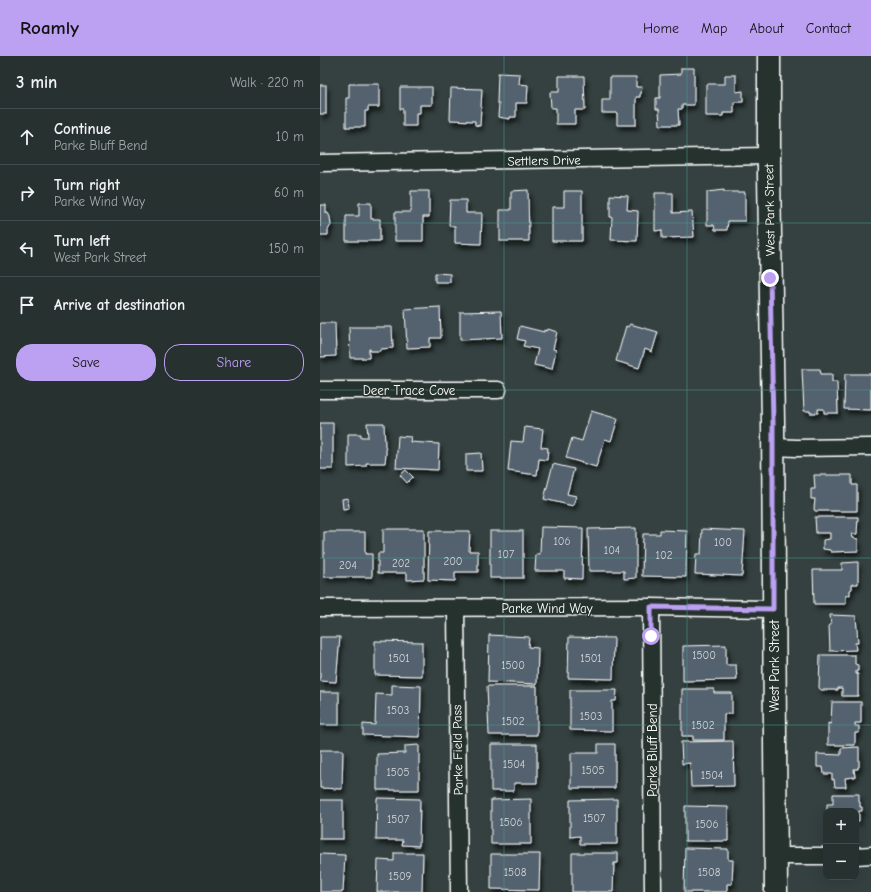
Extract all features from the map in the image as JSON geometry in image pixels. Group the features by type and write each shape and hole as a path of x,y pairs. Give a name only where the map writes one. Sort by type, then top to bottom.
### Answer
{"street":[{"name":"West Park Street","path":"769,56 776,892"},
{"name":"Settlers Drive","path":"320,163 769,156"},
{"name":"Deer Trace Cove","path":"320,390 498,390"},
{"path":"773,447 871,447"},
{"name":"Parke Wind Way","path":"320,608 651,607 773,609"},
{"name":"Parke Bluff Bend","path":"651,607 653,892"},
{"name":"Parke Field Pass","path":"456,608 459,892"},
{"path":"859,856 871,855"},
{"path":"775,856 823,856"}],"building":[{"path":"681,68 694,68 694,105 682,105 682,109 678,109 679,125 660,125 659,109 656,109 656,98 660,98 660,75 681,74"},
{"path":"498,73 520,74 519,84 528,85 527,103 516,103 516,117 510,117 510,119 498,117"},
{"path":"725,75 736,75 736,92 743,91 743,102 734,102 734,113 723,113 723,116 706,116 706,84 725,84"},
{"path":"559,76 584,76 585,110 575,110 575,124 556,124 556,108 551,108 550,92 559,92"},
{"path":"610,77 636,77 636,87 642,87 640,97 636,97 636,125 617,125 617,113 602,113 602,100 610,100"},
{"path":"349,84 379,84 379,107 368,107 368,111 365,111 365,127 346,127 346,98 349,98"},
{"path":"320,85 326,85 326,114 320,114"},
{"path":"400,87 432,87 432,105 420,105 420,113 416,113 416,126 403,126 403,109 400,109"},
{"path":"451,88 482,89 480,126 475,125 475,121 450,120"},
{"path":"528,190 529,241 500,241 500,210 511,210 511,191"},
{"path":"724,190 724,192 745,192 745,221 728,221 727,230 715,230 714,225 707,225 707,192"},
{"path":"411,191 429,191 429,217 423,217 423,241 395,241 395,212 411,212"},
{"path":"564,191 582,191 582,241 552,241 552,207 564,207"},
{"path":"655,193 673,193 673,213 692,212 694,237 662,238 662,230 655,231"},
{"path":"610,195 628,196 627,210 638,211 637,241 611,240 612,217 610,217"},
{"path":"450,200 466,200 466,213 482,213 481,244 455,243 455,226 449,226"},
{"path":"359,203 371,203 371,219 380,219 380,241 346,241 346,216 359,216"},
{"path":"320,205 326,205 326,213 328,213 330,217 331,225 328,230 328,235 320,235"},
{"path":"435,273 450,274 450,282 435,282"},
{"path":"440,307 441,338 430,338 430,347 407,348 405,309"},
{"path":"501,311 502,338 460,340 460,312"},
{"path":"320,323 335,323 336,356 320,357"},
{"path":"630,324 658,332 652,352 645,349 639,368 616,361 626,326 628,327"},
{"path":"520,326 544,332 544,330 547,331 548,329 557,332 553,349 556,350 552,369 534,365 538,349 523,346 525,341 517,339"},
{"path":"349,327 392,327 393,348 380,349 380,351 370,351 369,349 369,358 350,358"},
{"path":"802,369 820,369 821,374 832,374 832,382 837,382 838,413 824,413 824,409 818,409 818,413 804,411"},
{"path":"845,374 871,374 871,410 844,409"},
{"path":"591,411 618,419 611,441 605,439 596,467 566,458 572,438 582,441"},
{"path":"320,423 333,423 333,469 320,469"},
{"path":"367,423 384,423 386,449 385,463 366,463 366,466 348,467 348,434 361,434 361,437 368,437"},
{"path":"525,427 543,429 541,447 548,448 547,460 539,459 537,475 508,471 511,441 523,442"},
{"path":"398,436 411,437 410,442 439,444 438,470 396,468"},
{"path":"481,453 482,471 466,471 466,454"},
{"path":"553,464 574,469 567,494 576,496 573,506 544,499"},
{"path":"406,470 413,477 407,483 400,475"},
{"path":"814,475 852,475 852,485 857,485 857,511 815,511 815,499 811,499 811,489 815,489"},
{"path":"348,498 349,508 343,509 342,499"},
{"path":"815,517 858,517 857,534 852,534 853,538 858,539 858,551 831,552 830,550 823,549 823,540 830,539 830,533 816,533"},
{"path":"541,527 583,528 582,579 564,578 564,571 535,571 536,554 540,554"},
{"path":"636,528 636,578 624,579 624,571 589,571 588,529"},
{"path":"383,529 424,529 424,579 407,580 407,573 378,573 378,553 383,553"},
{"path":"702,529 745,531 742,576 695,574 696,554 701,554"},
{"path":"660,530 687,531 686,577 642,576 643,534 660,534"},
{"path":"429,531 470,531 469,551 478,551 478,572 455,572 455,581 428,580"},
{"path":"490,531 523,531 523,578 490,578"},
{"path":"324,532 365,532 365,554 372,554 372,577 324,577"},
{"path":"858,562 858,584 852,584 850,595 846,595 846,604 814,604 813,570 842,570 842,563"},
{"path":"830,615 856,616 858,643 855,643 856,650 830,651"},
{"path":"489,635 529,637 528,647 538,648 537,684 488,682"},
{"path":"320,637 340,637 336,682 320,681"},
{"path":"569,637 614,638 613,679 568,678"},
{"path":"375,641 422,642 422,676 375,675"},
{"path":"726,645 726,665 736,665 737,680 683,681 683,646"},
{"path":"820,655 855,655 855,664 858,665 858,671 856,671 856,674 858,674 858,696 842,696 842,688 838,688 838,690 821,690 819,688"},
{"path":"392,685 421,686 420,737 363,735 363,724 375,725 376,694 392,695"},
{"path":"487,686 537,686 537,735 489,735"},
{"path":"682,689 714,689 714,693 732,693 732,714 724,714 724,740 693,740 693,736 682,736"},
{"path":"570,690 617,690 616,701 612,701 612,731 570,730"},
{"path":"320,692 339,692 339,725 320,725"},
{"path":"832,702 861,702 861,723 855,723 855,726 859,726 859,733 855,733 855,745 828,745 828,723 831,724"},
{"path":"733,741 734,786 691,787 690,763 682,764 681,742"},
{"path":"491,744 537,744 537,783 514,783 514,791 491,791"},
{"path":"598,744 615,744 615,788 571,788 571,753 598,753"},
{"path":"419,745 419,790 377,790 377,754 405,753 405,746"},
{"path":"859,747 859,767 858,769 854,769 855,777 845,778 846,787 835,787 834,779 832,780 832,774 824,774 823,767 817,767 817,754 841,755 841,748"},
{"path":"320,750 343,750 342,789 320,788"},
{"path":"833,794 859,794 859,802 860,807 862,807 862,811 859,811 859,808 827,808 827,804 833,804"},
{"path":"377,798 420,799 419,846 402,845 403,840 376,840"},
{"path":"531,799 531,844 491,844 491,800"},
{"path":"617,799 617,844 580,844 580,836 570,837 570,800"},
{"path":"320,800 343,800 343,839 320,839"},
{"path":"685,806 728,807 728,841 685,841"},
{"path":"685,848 728,849 728,860 733,860 732,884 727,884 727,892 684,892"},
{"path":"394,853 423,853 422,892 377,892 378,860 394,861"},
{"path":"572,853 618,853 618,863 614,863 613,892 572,892"},
{"path":"320,854 345,855 343,892 320,892"},
{"path":"491,854 540,854 539,890 491,889"}],"route":[{"path":"651,636 651,607 773,609 773,422 770,278"}]}
